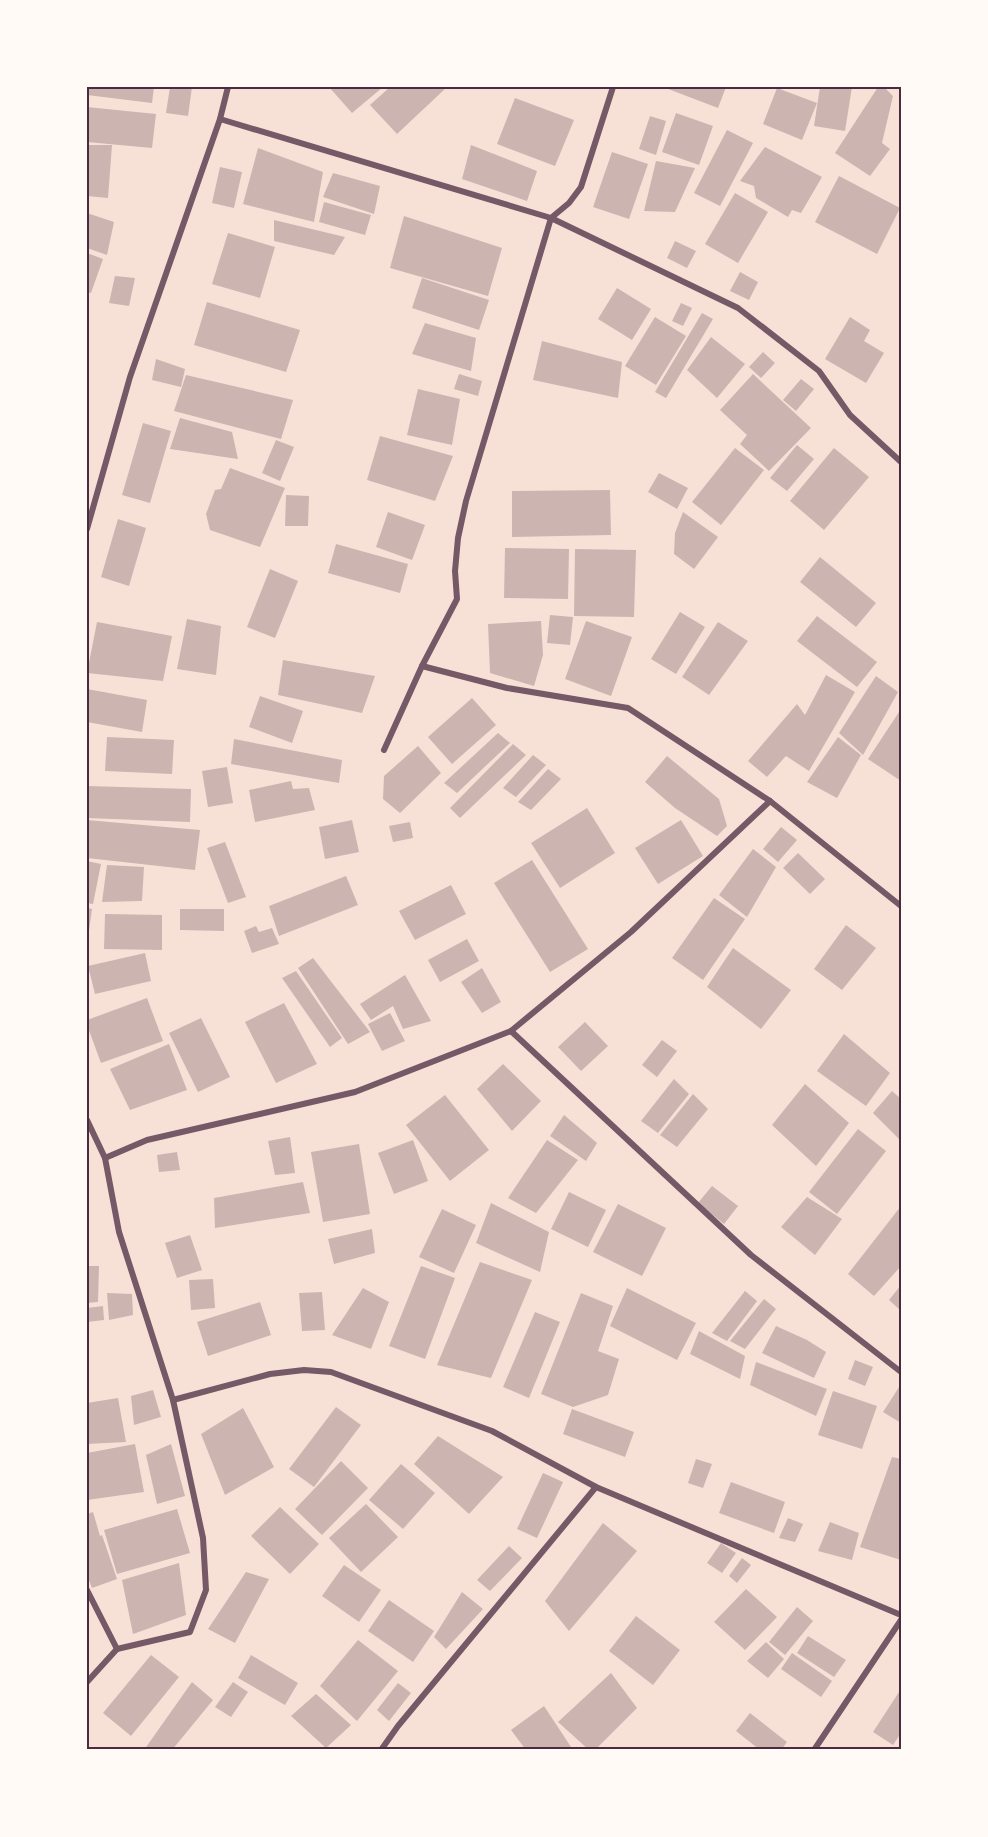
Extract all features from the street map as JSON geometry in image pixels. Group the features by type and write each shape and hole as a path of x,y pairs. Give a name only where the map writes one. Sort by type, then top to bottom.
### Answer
{"street":[{"path":"87,529 130,377 220,119 228,87"},
{"path":"384,750 422,666 457,599 455,571 457,549 466,501 551,218 569,203 581,187 613,87"},
{"path":"220,119 551,218 738,308 819,371 850,415 901,462"},
{"path":"422,666 507,688 628,708 770,801 901,906"},
{"path":"105,1158 147,1140 355,1092 511,1030 631,932 770,801"},
{"path":"511,1030 751,1256 901,1372"},
{"path":"87,1120 105,1158 118,1232 173,1400 202,1538 206,1590 190,1632 117,1649 87,1682"},
{"path":"173,1400 270,1374 304,1370 331,1372 492,1431 596,1487 901,1614"},
{"path":"381,1750 398,1726 596,1487"},
{"path":"87,1590 117,1649"},
{"path":"814,1750 901,1620"}],"building":[{"path":"87,87 154,87 152,103 87,95"},
{"path":"170,87 192,87 188,116 166,113"},
{"path":"329,87 383,87 352,113"},
{"path":"390,87 447,87 397,134 370,105"},
{"path":"663,87 726,87 718,108"},
{"path":"820,87 852,87 845,131 814,126"},
{"path":"878,87 884,87 893,96 882,143 890,149 870,176 835,153"},
{"path":"777,88 817,103 802,140 763,124"},
{"path":"515,98 574,120 555,166 497,144"},
{"path":"87,107 156,114 152,148 87,142"},
{"path":"676,113 713,126 699,165 662,152"},
{"path":"650,116 666,121 656,155 639,149"},
{"path":"727,130 753,143 720,206 694,193"},
{"path":"87,145 112,145 108,198 87,196"},
{"path":"471,145 537,171 527,201 462,179"},
{"path":"765,147 822,177 801,213 792,210 788,217 756,198 754,186 740,181"},
{"path":"258,148 323,172 314,222 243,204"},
{"path":"612,152 648,164 629,219 593,207"},
{"path":"656,161 695,168 675,212 644,211"},
{"path":"220,167 242,172 234,208 212,203"},
{"path":"333,173 380,186 374,214 323,197"},
{"path":"839,176 900,208 877,254 815,222"},
{"path":"735,193 768,212 738,263 705,244"},
{"path":"324,202 371,215 365,235 319,222"},
{"path":"87,213 114,222 107,255 87,248"},
{"path":"404,216 502,248 488,296 390,268"},
{"path":"274,220 345,237 334,255 274,241"},
{"path":"228,233 275,247 260,298 212,284"},
{"path":"675,241 696,251 687,268 667,258"},
{"path":"87,253 103,259 91,293 87,292"},
{"path":"740,272 758,282 749,300 730,291"},
{"path":"115,276 135,278 129,306 109,303"},
{"path":"422,278 489,300 479,330 412,308"},
{"path":"617,288 651,309 632,340 598,319"},
{"path":"207,302 300,330 286,372 194,345"},
{"path":"681,303 692,308 683,326 672,321"},
{"path":"702,313 713,319 666,398 655,392"},
{"path":"655,317 686,336 656,385 625,366"},
{"path":"850,317 870,330 864,341 884,353 866,383 825,359"},
{"path":"425,323 476,338 471,371 412,354"},
{"path":"711,337 745,364 717,398 687,370"},
{"path":"542,341 622,362 618,398 533,380"},
{"path":"763,352 775,363 761,378 749,367"},
{"path":"156,359 185,369 181,387 152,380"},
{"path":"459,374 482,381 478,396 454,389"},
{"path":"753,374 811,428 769,471 740,444 747,435 720,410"},
{"path":"186,375 293,400 281,439 174,411"},
{"path":"801,379 814,389 796,411 783,400"},
{"path":"418,389 460,399 452,445 407,435"},
{"path":"180,418 232,432 238,459 170,449"},
{"path":"143,423 171,431 150,503 122,495"},
{"path":"380,436 453,456 435,501 367,480"},
{"path":"276,440 294,447 280,481 262,473"},
{"path":"797,445 814,459 787,491 770,478"},
{"path":"735,448 764,470 721,525 692,502"},
{"path":"834,448 869,477 824,530 790,501"},
{"path":"230,468 285,488 260,547 210,530 206,514 215,490 221,489"},
{"path":"659,473 688,488 677,509 648,492"},
{"path":"610,490 611,535 512,537 512,491"},
{"path":"286,495 309,496 308,526 285,526"},
{"path":"388,512 425,525 412,560 376,547"},
{"path":"683,512 718,537 694,569 674,554 675,533"},
{"path":"118,519 146,528 129,586 101,577"},
{"path":"336,544 408,564 400,593 328,573"},
{"path":"505,548 569,549 568,599 504,598"},
{"path":"575,549 636,550 634,617 574,616"},
{"path":"820,557 876,603 856,627 800,582"},
{"path":"270,569 298,581 275,638 247,627"},
{"path":"680,612 705,627 676,674 651,659"},
{"path":"550,615 573,617 570,645 547,643"},
{"path":"817,616 877,662 857,687 797,641"},
{"path":"187,619 221,626 216,675 177,669"},
{"path":"541,621 543,655 534,686 490,673 488,624"},
{"path":"586,621 632,637 611,696 565,679"},
{"path":"97,622 172,636 163,681 87,673"},
{"path":"718,622 748,641 709,695 682,677"},
{"path":"283,660 375,676 362,713 278,695"},
{"path":"826,675 855,692 809,771 786,756 767,777 748,761 797,704 805,715"},
{"path":"876,676 898,692 863,755 839,733"},
{"path":"87,689 147,700 142,732 87,722"},
{"path":"260,696 303,711 292,743 249,727"},
{"path":"472,698 496,725 452,764 428,737"},
{"path":"901,709 901,781 868,759"},
{"path":"498,733 510,743 457,793 444,783"},
{"path":"107,737 174,740 172,774 105,771"},
{"path":"838,737 861,755 837,798 807,782"},
{"path":"234,739 342,760 339,783 231,764"},
{"path":"513,744 526,755 460,818 450,808"},
{"path":"418,746 441,773 400,813 383,799 384,776"},
{"path":"533,755 546,765 516,797 503,788"},
{"path":"667,756 719,799 727,826 717,836 675,808 645,782"},
{"path":"227,767 233,803 208,807 202,771"},
{"path":"548,769 561,779 531,810 518,802"},
{"path":"291,781 293,789 309,788 315,810 255,822 249,790"},
{"path":"87,786 191,789 190,822 87,818"},
{"path":"587,808 615,853 560,888 531,843"},
{"path":"87,820 200,830 195,870 87,858"},
{"path":"352,820 359,852 325,859 319,827"},
{"path":"681,820 703,856 658,884 635,848"},
{"path":"410,822 413,838 393,842 389,826"},
{"path":"781,827 797,840 778,862 763,849"},
{"path":"225,842 246,897 228,903 207,848"},
{"path":"753,849 776,867 747,917 719,895"},
{"path":"798,853 825,879 810,894 783,868"},
{"path":"532,860 588,949 550,972 494,883"},
{"path":"87,861 101,864 93,904 87,903"},
{"path":"107,865 144,867 142,901 102,902"},
{"path":"346,876 358,905 279,936 269,906"},
{"path":"451,885 466,914 415,940 399,911"},
{"path":"714,898 745,919 703,980 672,958"},
{"path":"87,908 92,909 88,938 87,938"},
{"path":"180,909 224,909 224,931 180,930"},
{"path":"105,914 162,915 162,950 104,949"},
{"path":"846,925 876,948 842,990 814,969"},
{"path":"256,926 259,932 272,928 279,944 252,953 244,931"},
{"path":"467,939 479,961 440,982 428,960"},
{"path":"733,948 791,990 761,1029 707,987"},
{"path":"145,953 151,981 95,994 88,966"},
{"path":"313,958 370,1032 348,1044 298,968"},
{"path":"482,968 501,1002 482,1013 461,982"},
{"path":"296,971 342,1038 330,1047 282,978"},
{"path":"405,975 431,1021 403,1029 393,1006 371,1020 360,1004"},
{"path":"147,998 163,1041 101,1063 87,1020"},
{"path":"284,1003 317,1064 276,1083 245,1022"},
{"path":"390,1013 405,1041 382,1051 368,1024"},
{"path":"201,1018 230,1077 198,1092 169,1033"},
{"path":"585,1022 608,1046 581,1071 558,1047"},
{"path":"844,1034 890,1073 866,1106 817,1071"},
{"path":"662,1040 677,1051 657,1077 642,1065"},
{"path":"169,1044 187,1090 130,1110 110,1069"},
{"path":"503,1064 541,1101 512,1131 477,1089"},
{"path":"674,1079 689,1094 658,1133 641,1121"},
{"path":"805,1084 849,1123 816,1166 772,1125"},
{"path":"892,1091 901,1099 901,1141 873,1113"},
{"path":"693,1094 708,1109 677,1147 660,1135"},
{"path":"445,1095 489,1150 450,1181 406,1125"},
{"path":"564,1115 597,1143 586,1161 550,1136"},
{"path":"858,1129 886,1151 837,1214 809,1192"},
{"path":"290,1137 295,1173 275,1175 268,1141"},
{"path":"413,1140 428,1181 394,1194 378,1153"},
{"path":"547,1140 578,1160 536,1213 508,1198"},
{"path":"359,1144 370,1214 323,1222 311,1152"},
{"path":"177,1152 180,1170 159,1172 157,1155"},
{"path":"303,1182 310,1213 215,1228 214,1198"},
{"path":"712,1186 738,1206 724,1224 698,1203"},
{"path":"569,1192 606,1210 588,1247 551,1229"},
{"path":"807,1197 842,1219 815,1255 781,1227"},
{"path":"491,1203 549,1232 540,1272 476,1243"},
{"path":"618,1204 666,1228 642,1276 593,1252"},
{"path":"901,1206 901,1266 874,1296 848,1274"},
{"path":"442,1209 476,1225 454,1273 419,1257"},
{"path":"372,1229 375,1253 334,1264 328,1239"},
{"path":"190,1235 202,1270 177,1278 165,1243"},
{"path":"480,1262 532,1280 491,1378 437,1365"},
{"path":"87,1266 99,1266 98,1302 87,1303"},
{"path":"421,1266 455,1278 425,1359 389,1346"},
{"path":"213,1279 215,1308 191,1310 189,1280"},
{"path":"901,1285 901,1311 889,1300"},
{"path":"363,1288 389,1302 371,1349 332,1335"},
{"path":"627,1288 696,1323 677,1360 610,1326"},
{"path":"745,1291 757,1301 727,1341 712,1333"},
{"path":"322,1292 325,1330 302,1331 299,1293"},
{"path":"107,1293 132,1294 133,1315 109,1320"},
{"path":"581,1293 613,1306 598,1351 619,1359 608,1395 573,1407 541,1394"},
{"path":"764,1299 776,1309 745,1349 730,1341"},
{"path":"260,1302 271,1335 208,1356 197,1322"},
{"path":"103,1306 104,1320 87,1322 87,1308"},
{"path":"535,1312 560,1322 529,1398 503,1387"},
{"path":"776,1326 807,1340 826,1352 814,1378 762,1353"},
{"path":"699,1331 745,1356 740,1379 690,1354"},
{"path":"855,1360 873,1367 865,1386 848,1379"},
{"path":"756,1362 827,1389 816,1416 750,1385"},
{"path":"901,1384 901,1423 883,1412"},
{"path":"153,1390 161,1417 134,1425 131,1396"},
{"path":"833,1391 877,1406 862,1449 818,1435"},
{"path":"118,1398 126,1442 87,1444 87,1403"},
{"path":"336,1407 361,1425 314,1487 289,1469"},
{"path":"243,1408 274,1467 225,1495 201,1434"},
{"path":"572,1409 634,1432 625,1457 563,1434"},
{"path":"438,1436 503,1477 469,1514 414,1464"},
{"path":"135,1444 144,1492 87,1500 87,1453"},
{"path":"171,1444 185,1496 157,1504 146,1455"},
{"path":"892,1457 901,1459 901,1560 860,1547"},
{"path":"696,1459 712,1464 703,1488 688,1483"},
{"path":"341,1461 368,1488 322,1535 295,1509"},
{"path":"401,1464 435,1493 403,1529 369,1500"},
{"path":"543,1473 563,1482 537,1538 517,1529"},
{"path":"731,1482 785,1502 774,1533 719,1513"},
{"path":"366,1504 398,1537 361,1572 329,1538"},
{"path":"280,1507 319,1544 290,1574 251,1536"},
{"path":"177,1509 190,1553 117,1574 104,1530"},
{"path":"93,1512 117,1579 92,1588 87,1575 87,1514"},
{"path":"788,1518 803,1524 795,1542 779,1538"},
{"path":"830,1522 859,1533 852,1560 818,1551"},
{"path":"603,1523 637,1551 569,1631 545,1601"},
{"path":"721,1543 736,1553 722,1573 707,1563"},
{"path":"509,1546 522,1558 490,1591 477,1580"},
{"path":"742,1558 751,1565 737,1583 729,1576"},
{"path":"179,1563 186,1615 133,1634 122,1580"},
{"path":"344,1565 381,1590 359,1622 322,1596"},
{"path":"246,1572 269,1579 235,1643 208,1629"},
{"path":"746,1589 777,1617 745,1650 714,1622"},
{"path":"462,1592 483,1609 446,1649 434,1637"},
{"path":"389,1600 434,1631 413,1662 368,1631"},
{"path":"797,1607 813,1621 785,1655 769,1642"},
{"path":"636,1616 680,1650 653,1685 609,1651"},
{"path":"808,1636 846,1660 834,1677 797,1653"},
{"path":"358,1640 398,1671 357,1721 320,1686"},
{"path":"766,1642 784,1659 768,1678 747,1661"},
{"path":"792,1653 832,1681 821,1697 781,1669"},
{"path":"151,1655 179,1677 131,1736 103,1713"},
{"path":"251,1655 298,1683 285,1705 238,1678"},
{"path":"611,1673 637,1708 595,1750 589,1750 558,1722"},
{"path":"192,1682 213,1700 172,1750 144,1750"},
{"path":"233,1682 248,1692 231,1717 215,1707"},
{"path":"398,1683 411,1693 389,1721 377,1710"},
{"path":"901,1689 901,1733 893,1745 873,1732"},
{"path":"316,1694 351,1725 326,1748 291,1716"},
{"path":"544,1706 573,1750 526,1750 511,1730"},
{"path":"750,1713 787,1742 781,1750 760,1750 736,1731"}]}
